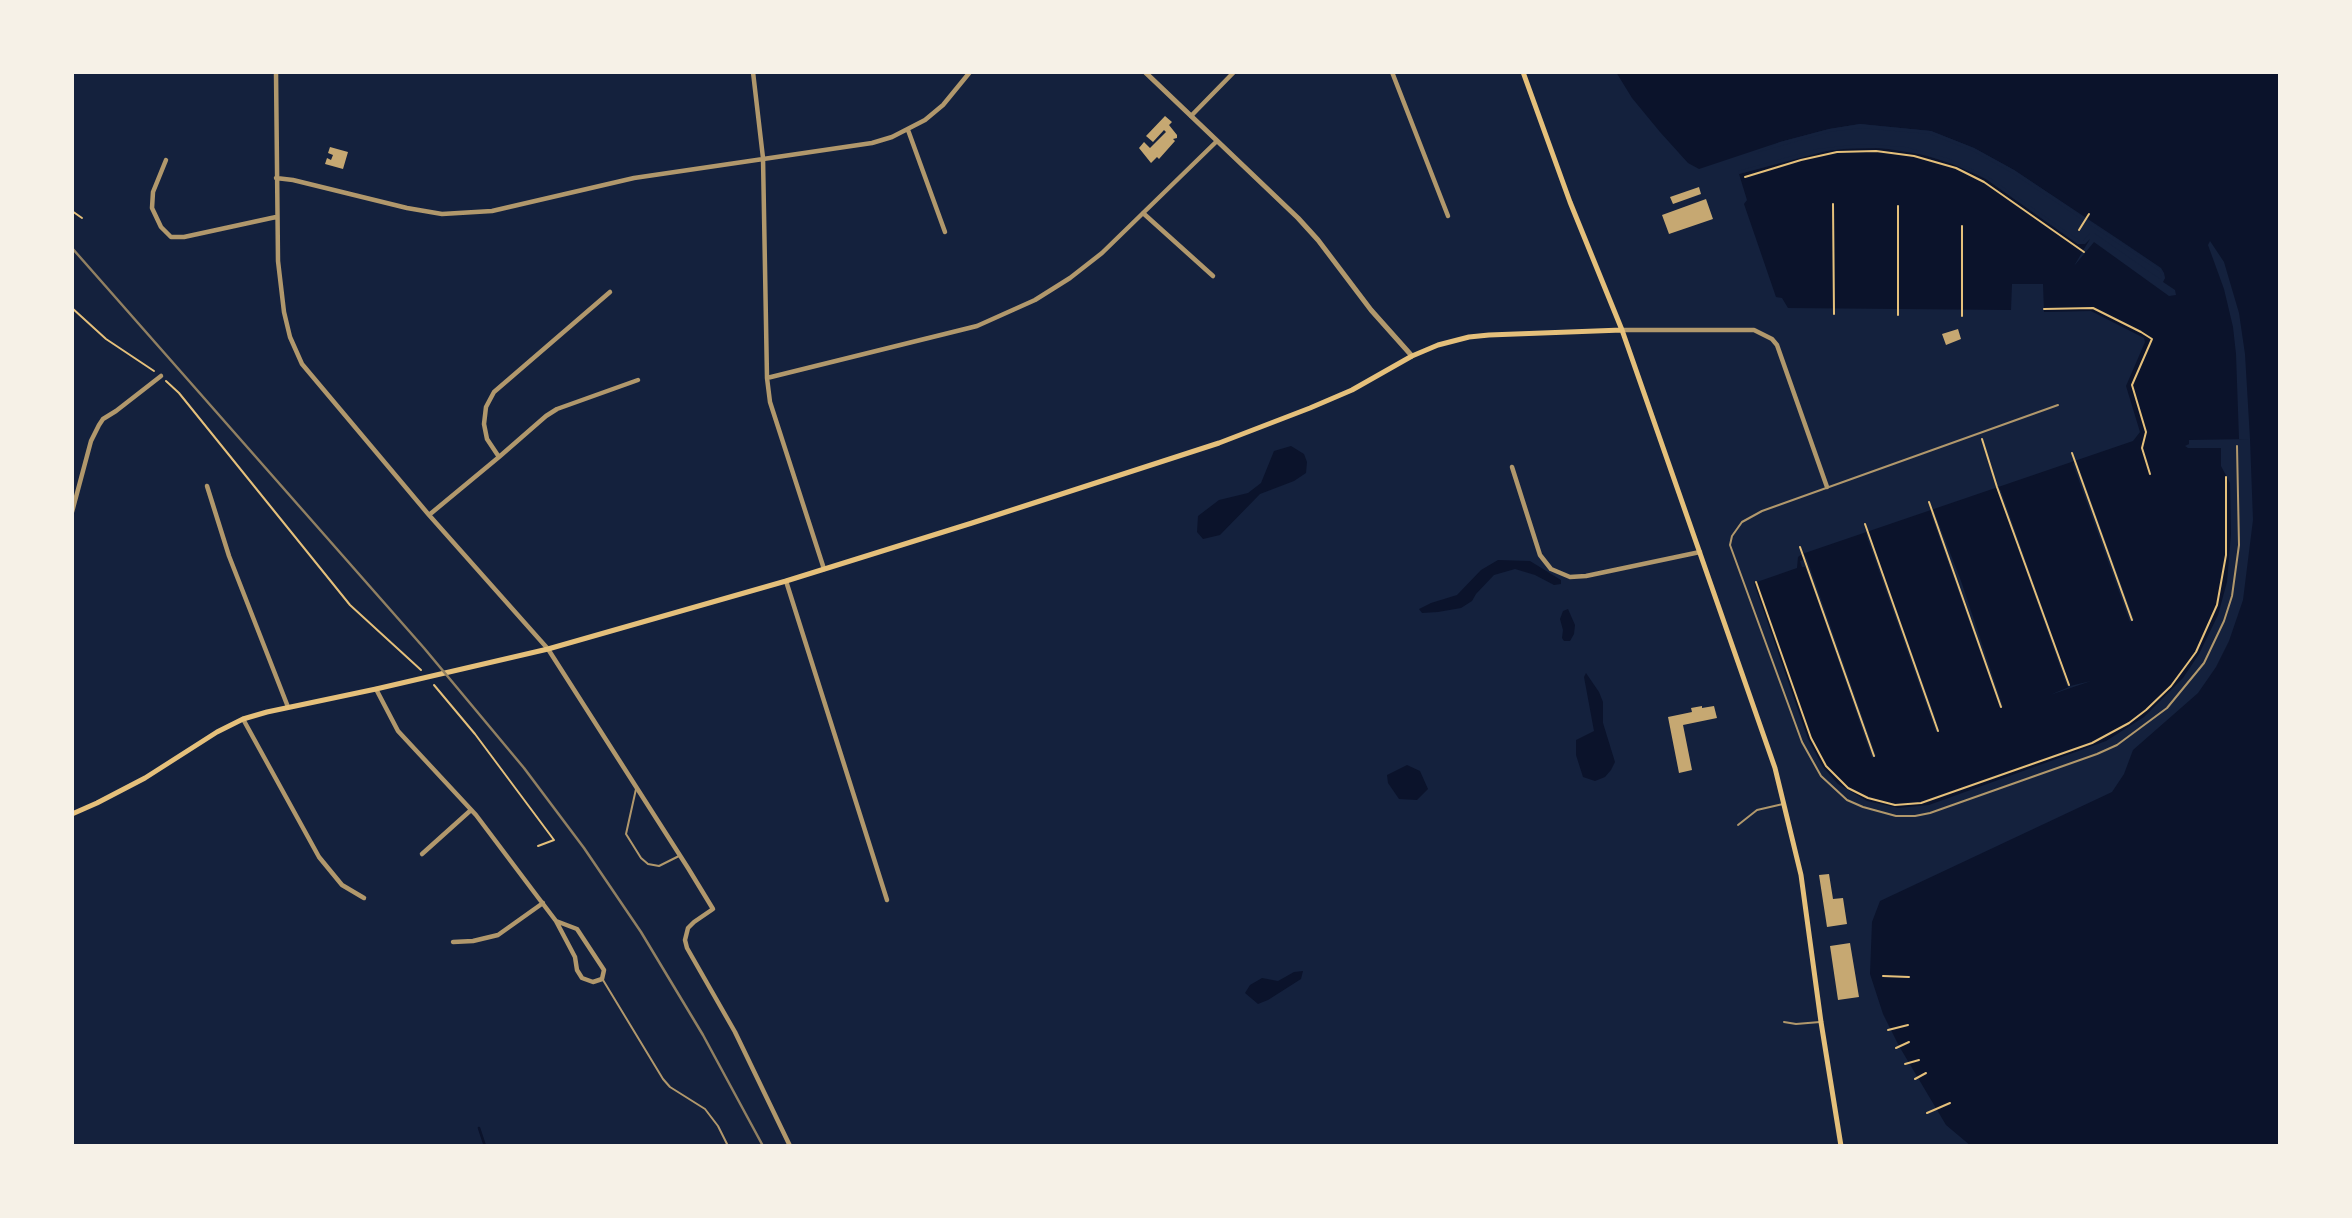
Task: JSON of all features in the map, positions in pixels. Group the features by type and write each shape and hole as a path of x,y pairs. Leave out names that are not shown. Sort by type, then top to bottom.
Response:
{"main road":[{"path":"1523,72 1570,202 1622,330 1759,716 1785,803 1801,875 1841,1146"},
{"path":"72,814 145,778 217,732 243,719 548,649 824,569 1219,443 1352,390 1412,356 1438,345 1469,337 1622,330"}],"street":[{"path":"276,72 276,217 284,312 290,337 302,364 429,515 548,649 680,855 713,909 688,929 685,940 687,948 735,1032 790,1146"},
{"path":"753,72 763,158 767,378 771,407 824,569"},
{"path":"276,178 442,214 492,211 634,178 872,143 908,130 925,120 943,105 970,72"},
{"path":"1145,72 1298,218 1371,310 1412,356"},
{"path":"1191,116 1234,72"},
{"path":"1392,72 1448,216"},
{"path":"908,130 945,232"},
{"path":"767,378 976,326 1005,316 1070,278 1102,253 1217,141"},
{"path":"166,160 153,192 152,208 161,227 171,237 184,237 276,217"},
{"path":"1143,213 1213,276"},
{"path":"499,457 488,439 484,424 486,407 494,392 610,292"},
{"path":"1622,330 1754,330 1772,339 1777,345 1827,487"},
{"path":"72,512 91,441 99,425 103,419 161,376"},
{"path":"429,515 546,416 638,380"},
{"path":"1512,467 1540,555 1551,569 1570,577 1586,576 1701,552"},
{"path":"206,486 229,556 289,707"},
{"path":"786,580 887,900"},
{"path":"376,689 398,731 471,810 555,921 575,957 582,978 593,982 602,979 604,970 577,929 555,921"},
{"path":"243,719 319,857 342,885 364,898"},
{"path":"422,854 471,810"},
{"path":"453,942 498,935 542,903"}],"lane":[{"path":"2058,405 1752,515 1742,522 1734,533 1730,545 1811,761 1836,792 1851,802 1886,814 1915,816 1982,795 2117,745 2153,719 2178,696 2204,663 2224,621 2232,596 2239,545 2237,446"},
{"path":"636,787 626,834 641,858 649,864 659,866 680,855"},
{"path":"1738,825 1757,810 1785,803"},
{"path":"602,979 663,1079 670,1087 705,1109 728,1146"},
{"path":"1784,1022 1821,1022"}],"path":[{"path":"1745,177 1837,152 1876,151 1914,156 1956,168 1984,182 2084,251"},
{"path":"1833,204 1834,314"},
{"path":"1898,206 1898,315"},
{"path":"72,211 82,218"},
{"path":"2079,230 2089,214"},
{"path":"1962,226 1962,316"},
{"path":"72,307 106,339 161,376 179,393 350,605 426,676"},
{"path":"2044,309 2093,308 2152,339 2132,385 2147,432 2142,448 2150,474"},
{"path":"1980,433 2069,685"},
{"path":"2072,453 2132,621"},
{"path":"1756,582 1811,738 1826,766 1848,788 1868,798 1895,805 1921,803 2092,743 2129,723 2171,686 2196,652 2217,605 2227,555 2226,477"},
{"path":"1930,502 2001,708"},
{"path":"1865,524 1937,731"},
{"path":"1800,547 1874,756"},
{"path":"435,686 475,734 554,840 538,846"},
{"path":"1883,976 1909,977"},
{"path":"1888,1030 1908,1025"},
{"path":"1896,1048 1909,1042"},
{"path":"1905,1064 1919,1060"},
{"path":"1915,1079 1926,1073"},
{"path":"1927,1112 1950,1103"}],"water":[{"path":"1616,72 2280,72 2280,1146 1971,1146 1946,1125 1899,1046 1883,1014 1870,974 1872,922 1880,901 2112,792 2124,774 2133,750 2198,693 2216,667 2229,641 2243,600 2253,520 2250,439 2189,440 2189,444 2185,446 2221,448 2221,466 2230,483 2231,534 2227,582 2218,615 2199,654 2183,678 2144,717 2106,741 1929,805 1898,808 1867,801 1838,784 1823,767 1808,739 1754,583 1797,568 1798,557 1802,554 2133,441 2140,432 2126,386 2145,342 2144,338 2091,311 2044,312 2043,284 2012,284 2011,310 1788,308 1782,298 1776,297 1744,204 1747,200 1739,174 1818,152 1861,147 1904,150 1946,161 1986,179 2078,244 2092,236 2161,284 2165,278 2161,268 2014,170 1974,148 1931,131 1860,124 1829,129 1699,169 1688,163 1660,132 1632,98"},
{"path":"1291,446 1304,454 1307,462 1306,473 1294,481 1260,494 1220,535 1203,539 1197,532 1198,516 1219,500 1248,493 1261,483 1274,451"},
{"path":"1498,560 1530,561 1561,580 1561,584 1554,585 1515,569 1494,575 1472,601 1461,608 1422,613 1419,609 1457,595 1481,570"},
{"path":"1568,609 1575,625 1574,634 1570,641 1564,641 1560,619 1563,611"},
{"path":"1586,673 1603,702 1603,723 1615,762 1605,777 1595,781 1583,777 1576,755 1576,740 1594,731 1584,677"},
{"path":"1407,765 1420,771 1428,789 1417,800 1399,799 1388,783 1387,775"},
{"path":"1303,971 1301,979 1258,1004 1245,993 1250,985 1262,978 1278,981 1294,972"}],"pier":[{"path":"1860,124 1931,131 1974,148 2014,170 2161,269 2165,278 2163,282 2175,290 2176,295 2169,296 2094,242 2074,266 2090,239 2085,244 2078,244 1986,179 1967,169 1925,155 1882,148 1834,149 1739,174 1738,171 1817,149 1861,144 1905,147 1947,158 1987,176 2080,241 2094,233 2160,279 2162,277 2159,271 2012,173 1973,151 1930,134 1860,128 1829,132 1756,153 1780,142"},
{"path":"2210,241 2224,262 2239,313 2245,354 2250,439 2239,439 2233,327 2224,289 2208,245"},
{"path":"2076,460 2134,620 2130,622 2073,464"},
{"path":"1996,487 2001,491 2070,686 2091,681 2050,695 2069,687"},
{"path":"1933,509 1961,581 2003,707 2000,708 1931,514"},
{"path":"1868,531 1939,731 1936,732 1867,537"},
{"path":"1803,553 1876,756 1872,758 1815,593 1805,567 1802,567 1800,561 1804,560 1801,554"}],"building":[{"path":"1165,116 1172,122 1169,125 1177,138 1173,139 1175,141 1159,159 1157,157 1151,163 1139,148 1144,142 1150,148 1166,132 1164,130 1153,142 1146,136"},
{"path":"330,147 348,152 343,169 325,164 327,158 331,160 333,155 328,153"},
{"path":"1699,187 1701,194 1673,204 1670,197"},
{"path":"1706,199 1713,219 1669,234 1662,215"},
{"path":"1958,329 1961,339 1946,345 1942,334"},
{"path":"1714,706 1717,718 1683,725 1692,770 1679,773 1668,717 1692,712 1691,708"},
{"path":"1829,874 1833,899 1843,898 1847,924 1827,927 1819,875"},
{"path":"1850,943 1859,997 1838,1000 1830,946"}],"waterway":[{"path":"479,1128 485,1146"}],"railway":[{"path":"72,248 424,648 524,768 584,848 641,932 703,1035 763,1146"}]}
